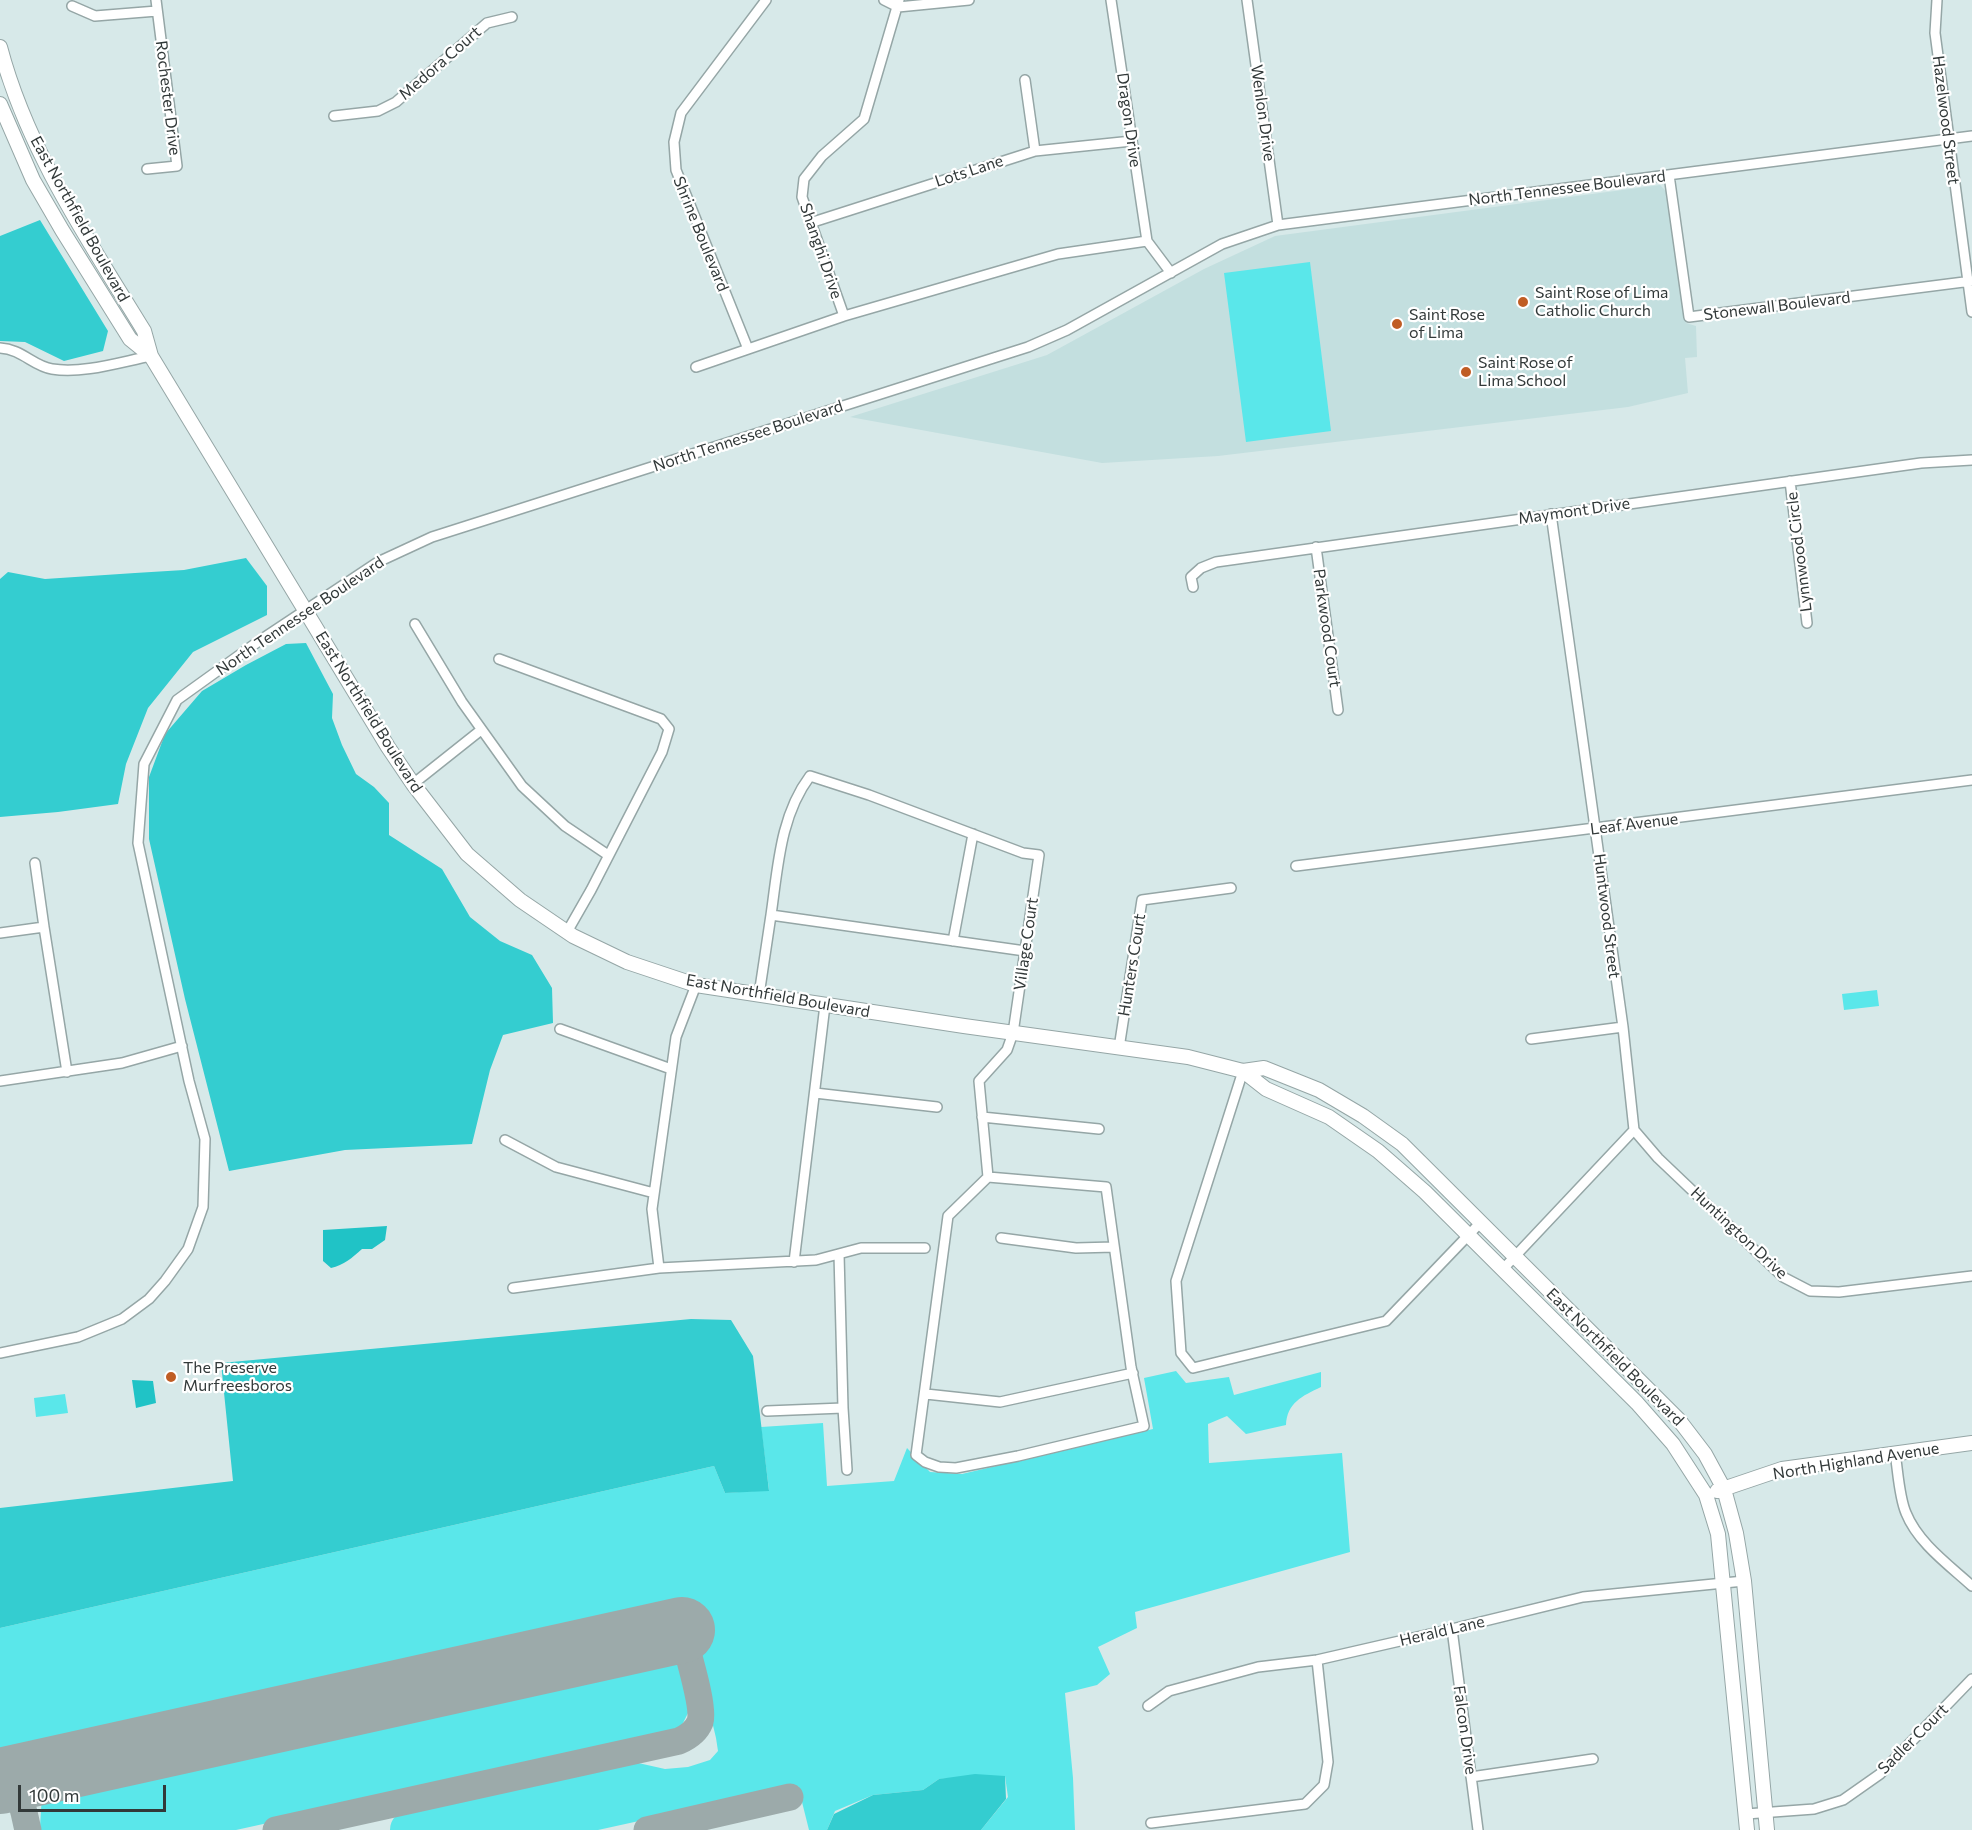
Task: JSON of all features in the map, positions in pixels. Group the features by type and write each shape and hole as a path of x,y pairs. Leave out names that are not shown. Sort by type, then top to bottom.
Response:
{"main road":[{"name":"East Northfield Boulevard","path":"0,47 2,65 27,124 58,185 144,331 151,356 388,747 413,784 467,854 520,900 567,932 627,962 696,985 1188,1057 1244,1071 1264,1068 1319,1090 1363,1116 1402,1144 1679,1420 1705,1454 1724,1489 1736,1533 1744,1581 1767,1830"},
{"name":"East Northfield Boulevard","path":"0,104 33,180 62,230 130,339 151,356"},
{"name":"East Northfield Boulevard","path":"1244,1071 1266,1089 1329,1117 1378,1151 1425,1192 1637,1402 1673,1444 1706,1495 1718,1534 1747,1830"},
{"name":"North Highland Avenue","path":"1706,1495 1782,1469 1972,1443"}],"street":[{"name":"Rochester Drive","path":"147,169 177,166 156,0"},
{"name":"Shrine Boulevard","path":"748,349 676,170 674,142 681,113 766,0"},
{"path":"884,0 898,4 969,0"},
{"name":"Dragon Drive","path":"1111,0 1147,241"},
{"name":"Wenlon Drive","path":"1248,0 1278,225"},
{"name":"Hazelwood Street","path":"1937,0 1935,33 1970,282 1972,312"},
{"name":"Shanghi Drive","path":"844,316 802,197 804,179 822,156 864,119 898,4"},
{"path":"72,6 95,16 157,11"},
{"name":"Medora Court","path":"334,116 378,111 396,102 487,23 512,17"},
{"path":"1025,80 1035,151"},
{"name":"North Tennessee Boulevard","path":"0,1353 78,1337 122,1319 149,1299 188,1249 203,1207 205,1139 189,1081 138,843 144,764 177,700 259,641 378,562 432,537 1028,347 1067,330 1222,244 1278,225 1972,136"},
{"name":"Lots Lane","path":"810,223 1035,151 1131,141"},
{"name":"Stonewall Boulevard","path":"1670,175 1689,317 1970,282"},
{"path":"696,367 844,316 1058,254 1147,241 1171,273"},
{"path":"0,348 12,349 51,369 90,369 151,356"},
{"name":"Maymont Drive","path":"1193,587 1191,578 1202,568 1216,562 1921,463 1972,460"},
{"name":"Lynnwood Circle","path":"1790,481 1807,623"},
{"name":"Huntwood Street","path":"1551,514 1623,1027 1634,1130"},
{"name":"Parkwood Court","path":"1316,547 1338,710"},
{"path":"415,624 462,702 522,786 565,826 608,855"},
{"path":"499,658 661,718 669,729 662,753 567,932"},
{"path":"413,784 481,730"},
{"path":"759,995 783,833 800,789 810,776 869,795 973,834 953,941"},
{"name":"Leaf Avenue","path":"1296,866 1972,780"},
{"name":"Village Court","path":"973,834 1023,853 1039,855 1013,1033 1007,1050 980,1081 988,1177"},
{"path":"35,863 67,1072"},
{"name":"Hunters Court","path":"1119,1048 1142,900 1231,888"},
{"path":"771,915 1025,951"},
{"path":"0,933 44,927"},
{"path":"659,1269 652,1209 654,1193 676,1037 696,985"},
{"path":"794,1262 825,1005"},
{"path":"1531,1039 1623,1027"},
{"path":"561,1029 671,1069"},
{"path":"0,1081 122,1063 182,1046"},
{"path":"1244,1071 1176,1281 1181,1353 1193,1368 1386,1321 1481,1222"},
{"path":"814,1093 938,1107"},
{"path":"982,1118 1099,1129"},
{"path":"1503,1269 1634,1130"},
{"name":"Huntington Drive","path":"1634,1130 1658,1158 1783,1277 1810,1291 1839,1292 1972,1276"},
{"path":"505,1140 556,1167 654,1193"},
{"path":"988,1177 1106,1187 1133,1373 1144,1426 1018,1456 956,1468 939,1467 916,1455 926,1394 948,1216 988,1177"},
{"path":"1001,1238 1076,1248 1114,1247"},
{"path":"513,1288 659,1269 816,1260 861,1248 925,1248"},
{"path":"838,1254 847,1470"},
{"path":"926,1394 1000,1402 1133,1373"},
{"path":"767,1411 843,1408"},
{"path":"1895,1454 1906,1513 1932,1550 1972,1586"},
{"name":"Herald Lane","path":"1148,1706 1168,1691 1258,1667 1317,1660 1583,1597 1744,1581"},
{"name":"Falcon Drive","path":"1452,1629 1479,1830"},
{"path":"1151,1823 1305,1804 1324,1785 1328,1762 1317,1660"},
{"name":"Sadler Court","path":"1746,1814 1814,1809 1843,1800 1880,1774 1972,1679"},
{"path":"1471,1777 1593,1760"}],"shaded area":[{"name":"Saint Rose of Lima","path":"1660,185 1667,192 1686,323 1696,326 1697,357 1685,358 1688,393 1628,407 1218,456 1102,463 850,417 1047,355 1204,269 1275,236"},
{"path":"40,220 108,331 103,351 64,361 25,342 0,341 0,236"},
{"path":"1310,262 1331,431 1246,442 1224,273"},
{"path":"246,558 267,586 267,615 193,652 148,708 126,764 118,804 0,817 0,579 8,572 45,579 184,570"},
{"path":"306,643 333,694 332,718 356,774 374,787 389,803 389,835 442,869 470,917 500,941 532,955 552,988 553,1023 503,1035 490,1070 472,1144 345,1150 229,1171 185,999 149,839 149,777 165,734 202,691 286,644"},
{"path":"1877,990 1879,1006 1844,1010 1842,994"},
{"path":"387,1226 385,1240 372,1249 362,1249 344,1263 331,1268 323,1261 323,1230"},
{"path":"691,1319 731,1320 753,1356 769,1491 725,1493 714,1466 0,1628 0,1508 233,1481 221,1363"},
{"path":"1176,1371 1186,1383 1229,1377 1234,1395 1321,1372 1321,1387 1297,1401 1289,1411 1286,1425 1246,1434 1227,1416 1208,1424 1209,1463 1342,1453 1350,1552 1135,1612 1137,1628 1098,1647 1110,1674 1097,1685 1065,1693 1075,1830 981,1830 1008,1797 1005,1776 939,1779 923,1790 873,1795 835,1811 827,1830 809,1830 798,1786 598,1830 390,1830 396,1816 409,1808 625,1760 665,1769 688,1767 710,1760 718,1751 716,1738 684,1603 0,1757 0,1628 714,1466 725,1493 769,1490 761,1427 823,1423 827,1486 894,1481 907,1448 930,1472 962,1474 1153,1429 1144,1378"},
{"path":"132,1380 153,1381 156,1403 136,1408"},
{"path":"65,1394 68,1413 36,1417 34,1398"},
{"path":"665,1655 681,1666 692,1705 679,1731 236,1830 41,1830 40,1827 42,1794"},
{"path":"975,1774 1005,1776 1006,1799 981,1830 827,1830 834,1814 873,1795 923,1790 939,1779"}],"taxiway":[{"path":"276,1830 679,1741 696,1729 701,1714 698,1691 682,1630"},
{"path":"22,1802 26,1785 38,1773"},
{"path":"0,1784 8,1787 18,1796 28,1830"},
{"path":"647,1830 790,1797"}],"runway":[{"path":"0,1781 682,1630"}],"place":[{"name":"Saint Rose of Lima Catholic Church","path":"1523,302"},
{"name":"Saint Rose of Lima","path":"1397,324"},
{"name":"Saint Rose of Lima School","path":"1466,372"},
{"name":"The Preserve Murfreesboros","path":"171,1377"}]}
